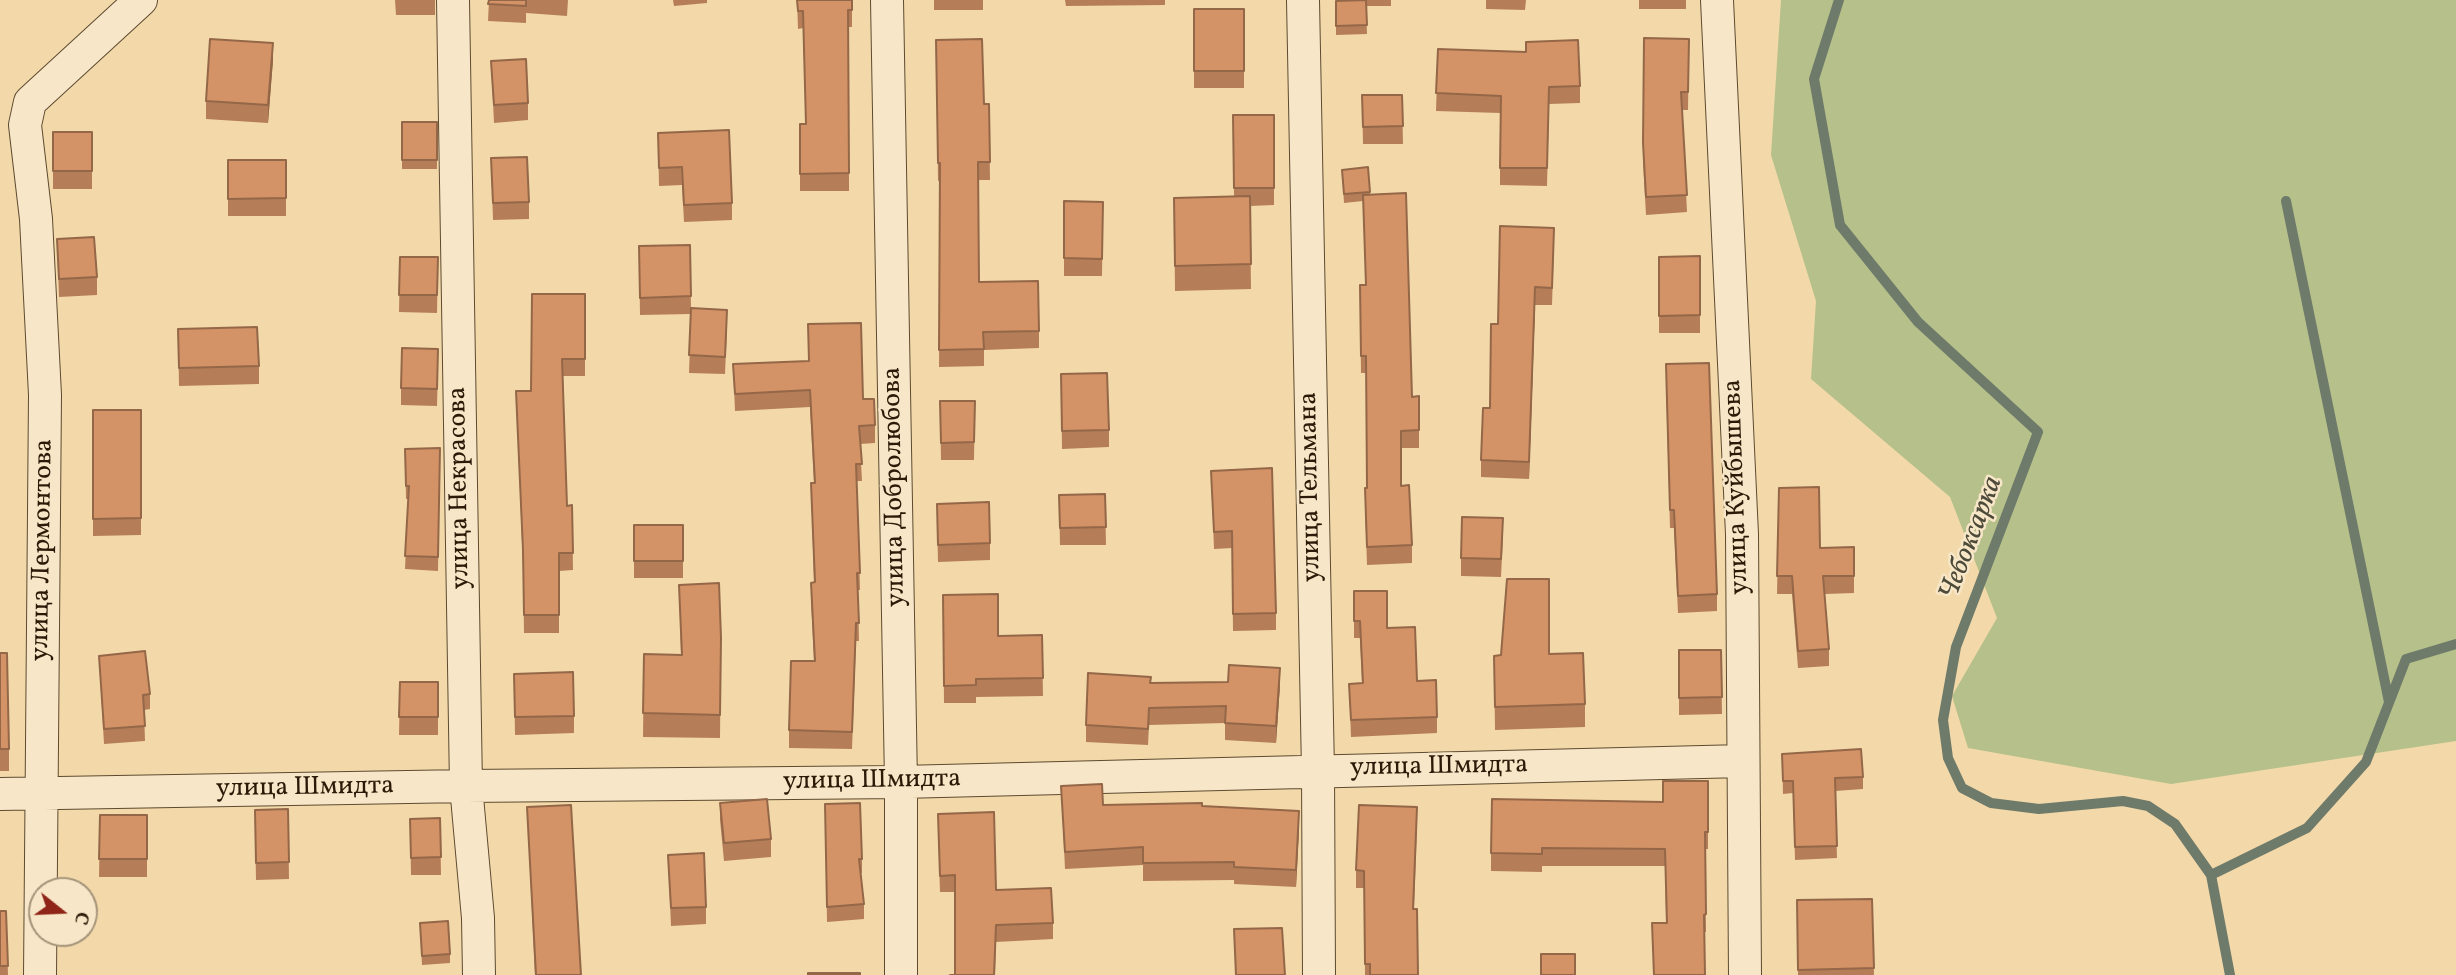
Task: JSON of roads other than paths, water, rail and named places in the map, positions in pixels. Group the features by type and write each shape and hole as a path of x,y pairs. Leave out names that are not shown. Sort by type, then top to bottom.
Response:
{"street":[{"name":"улица Лермонтова","path":"40,975 45,395 36,219 25,125 30,102 141,0"},
{"name":"улица Некрасова","path":"453,0 466,786 478,918 479,975"},
{"name":"улица Добролюбова","path":"887,0 901,782 901,975"},
{"name":"улица Тельмана","path":"1303,0 1318,771 1319,975"},
{"name":"улица Куйбышева","path":"1717,0 1742,534 1745,975"},
{"name":"улица Шмидта","path":"0,794 901,782 1743,761"}],"waterway":[{"name":"Чебоксарка","path":"1839,0 1814,79 1840,225 1918,322 2038,432 1956,647 1943,720 1948,758 1962,788 1991,803 2039,809 2123,801 2148,806 2175,824 2211,875 2230,975"},
{"path":"2286,201 2389,702"},
{"path":"2211,875 2307,828 2366,762 2406,659 2456,644"}]}
